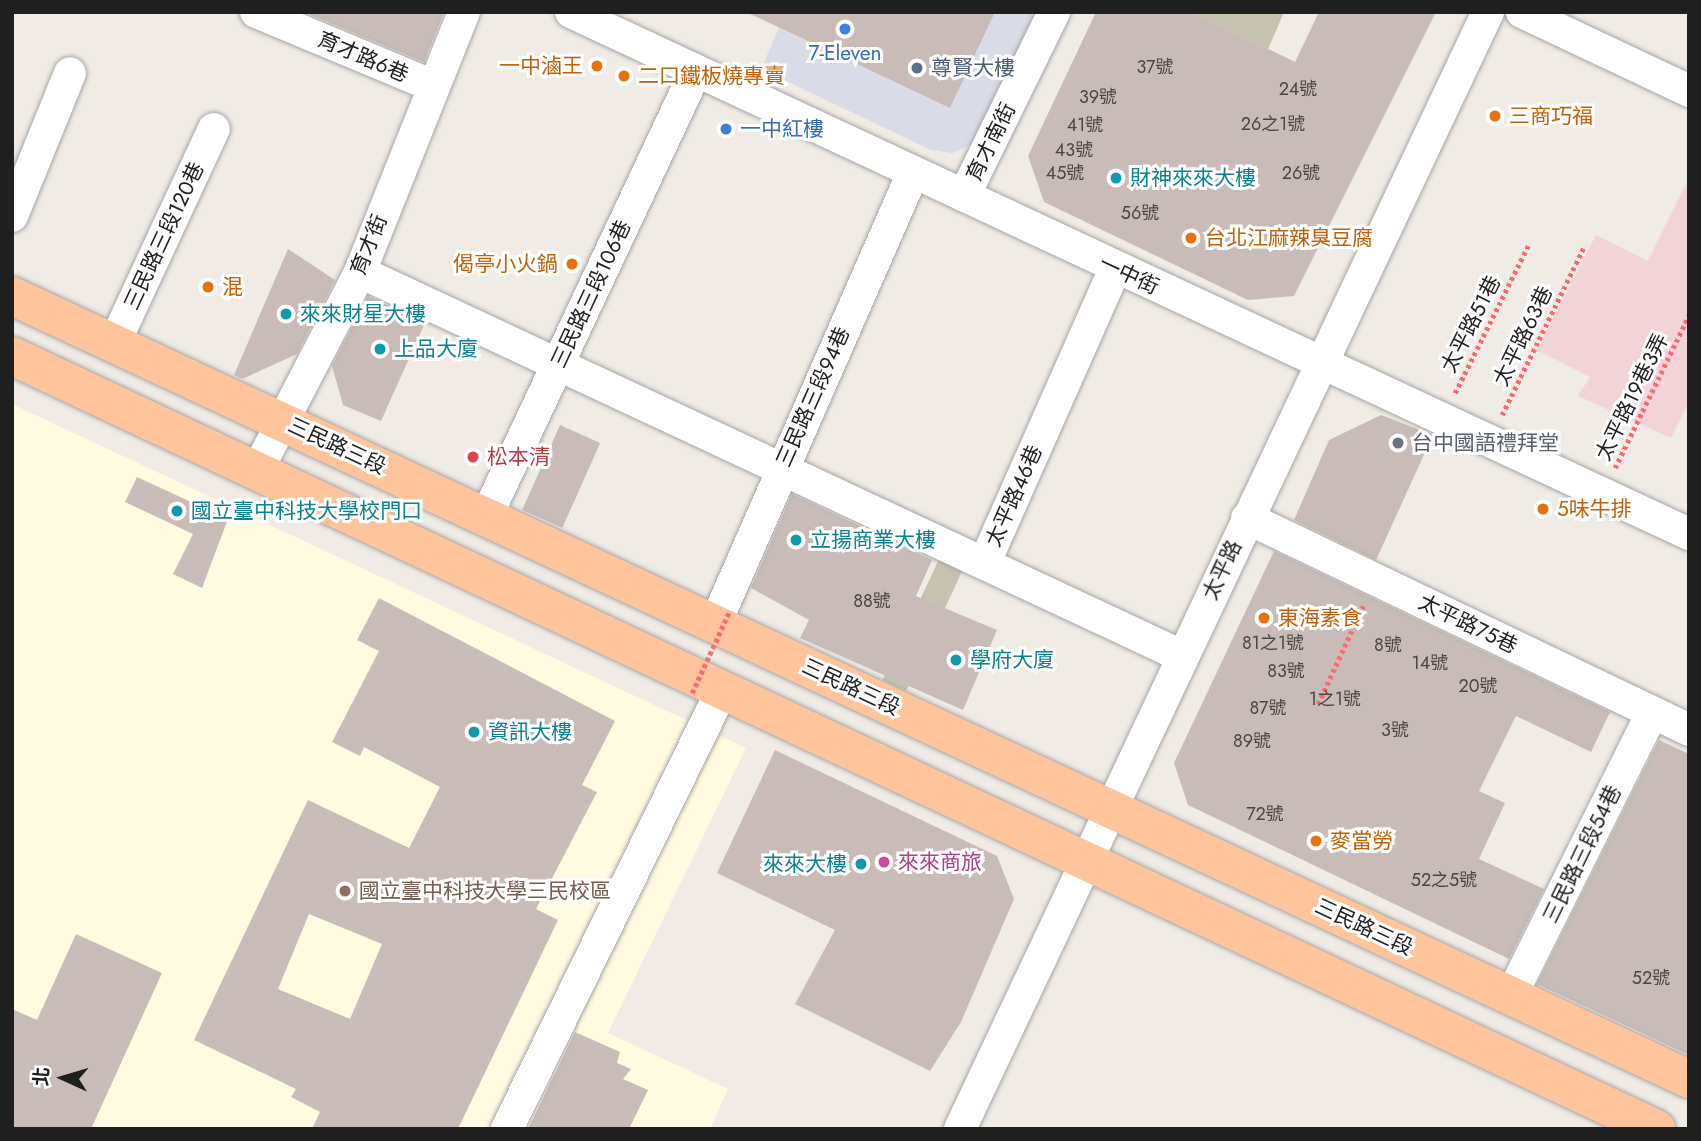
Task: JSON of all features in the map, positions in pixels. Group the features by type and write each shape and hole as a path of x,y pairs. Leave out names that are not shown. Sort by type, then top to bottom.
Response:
{"main road":[{"name":"三民路三段","path":"12,296 486,517 722,618 1109,808 1689,1079"},
{"path":"12,356 257,471 708,690 1085,857 1657,1129"}],"street":[{"name":"育才路6巷","path":"257,12 430,85"},
{"name":"育才街","path":"257,471 281,420 360,272 430,85 464,12"},
{"name":"一中街","path":"570,12 964,195 1115,269 1322,362 1689,534"},
{"name":"育才南街","path":"964,195 1054,12"},
{"name":"太平路","path":"960,1129 1085,857 1488,12"},
{"path":"1522,12 1689,91"},
{"name":"三民路三段106巷","path":"486,517 696,71"},
{"path":"12,216 70,73"},
{"name":"三民路三段120巷","path":"114,344 214,129"},
{"name":"三民路三段94巷","path":"722,618 782,466 913,172"},
{"name":"太平路46巷","path":"1115,269 985,562 1182,656"},
{"path":"360,272 559,362 985,562"},
{"name":"太平路75巷","path":"1247,518 1689,730"},
{"path":"507,1129 708,690"},
{"name":"三民路三段54巷","path":"1511,996 1652,713"}],"path":[{"name":"太平路51巷","path":"1442,418 1529,244"},
{"name":"太平路63巷","path":"1489,440 1585,245"},
{"name":"太平路19巷3弄","path":"1603,494 1689,315"},
{"path":"1318,704 1376,580"},
{"path":"708,690 722,618"}],"shaded area":[{"path":"995,12 1041,12 983,139 953,153 931,150 761,69 779,28 950,108"},
{"path":"1193,12 1284,12 1268,49"},
{"path":"1689,177 1689,402 1671,438 1578,396 1590,377 1537,350 1596,235 1648,261"},
{"name":"國立臺中科技大學三民校區","path":"12,404 746,748 608,1033 728,1089 710,1129 12,1129"},
{"path":"941,555 965,566 906,691 883,680"}],"building":[{"path":"304,12 444,12 424,62"},
{"name":"尊賢大樓","path":"746,12 995,12 950,108"},
{"path":"1096,12 1193,12 1295,62 1319,12 1436,12 1294,296 1248,300 1044,202 1028,156"},
{"name":"來來財星大樓","path":"288,249 335,280 297,354 242,379 234,375"},
{"name":"上品大廈","path":"368,296 425,323 381,421 343,405 332,366"},
{"path":"1381,415 1433,435 1376,560 1294,520 1329,440"},
{"path":"560,425 600,443 562,528 522,510"},
{"name":"國立臺中科技大學校門口","path":"137,477 228,519 202,588 173,574 193,534 125,502"},
{"path":"792,494 932,560 916,596 997,630 963,710 800,638 809,620 751,588"},
{"path":"1274,551 1610,712 1591,752 1516,716 1479,791 1505,803 1479,859 1544,889 1509,959 1188,805 1174,763"},
{"path":"379,598 615,721 582,785 597,792 536,909 558,920 458,1129 312,1129 320,1112 291,1097 296,1089 194,1040 308,800 409,848 440,787 364,747 360,756 332,742 379,651 357,640","holes":["309,914 382,944 350,1019 278,989"]},
{"path":"1659,740 1689,754 1689,1055 1537,984"},
{"name":"來來大樓","path":"775,750 997,856 1014,899 961,1022 930,1071 795,1004 835,930 717,873"},
{"path":"76,934 162,973 91,1129 12,1129 12,1009 37,1020"},
{"path":"575,1032 620,1052 617,1063 631,1069 623,1079 648,1090 629,1129 528,1129"}],"place":[{"name":"7-Eleven","path":"845,29"},
{"name":"一中滷王","path":"597,66"},
{"name":"尊賢大樓","path":"917,68"},
{"name":"二口鐵板燒專賣","path":"624,76"},
{"name":"三商巧福","path":"1495,116"},
{"name":"一中紅樓","path":"726,129"},
{"name":"財神來來大樓","path":"1116,178"},
{"name":"台北江麻辣臭豆腐","path":"1191,238"},
{"name":"偈亭小火鍋","path":"572,264"},
{"name":"混","path":"208,287"},
{"name":"來來財星大樓","path":"286,314"},
{"name":"上品大廈","path":"380,349"},
{"name":"台中國語禮拜堂","path":"1398,443"},
{"name":"松本清","path":"473,457"},
{"name":"5味牛排","path":"1543,509"},
{"name":"國立臺中科技大學校門口","path":"177,511"},
{"name":"立揚商業大樓","path":"796,540"},
{"name":"東海素食","path":"1264,618"},
{"name":"學府大廈","path":"956,660"},
{"name":"資訊大樓","path":"474,732"},
{"name":"麥當勞","path":"1316,841"},
{"name":"來來商旅","path":"884,862"},
{"name":"來來大樓","path":"861,864"},
{"name":"國立臺中科技大學三民校區","path":"345,891"}]}
